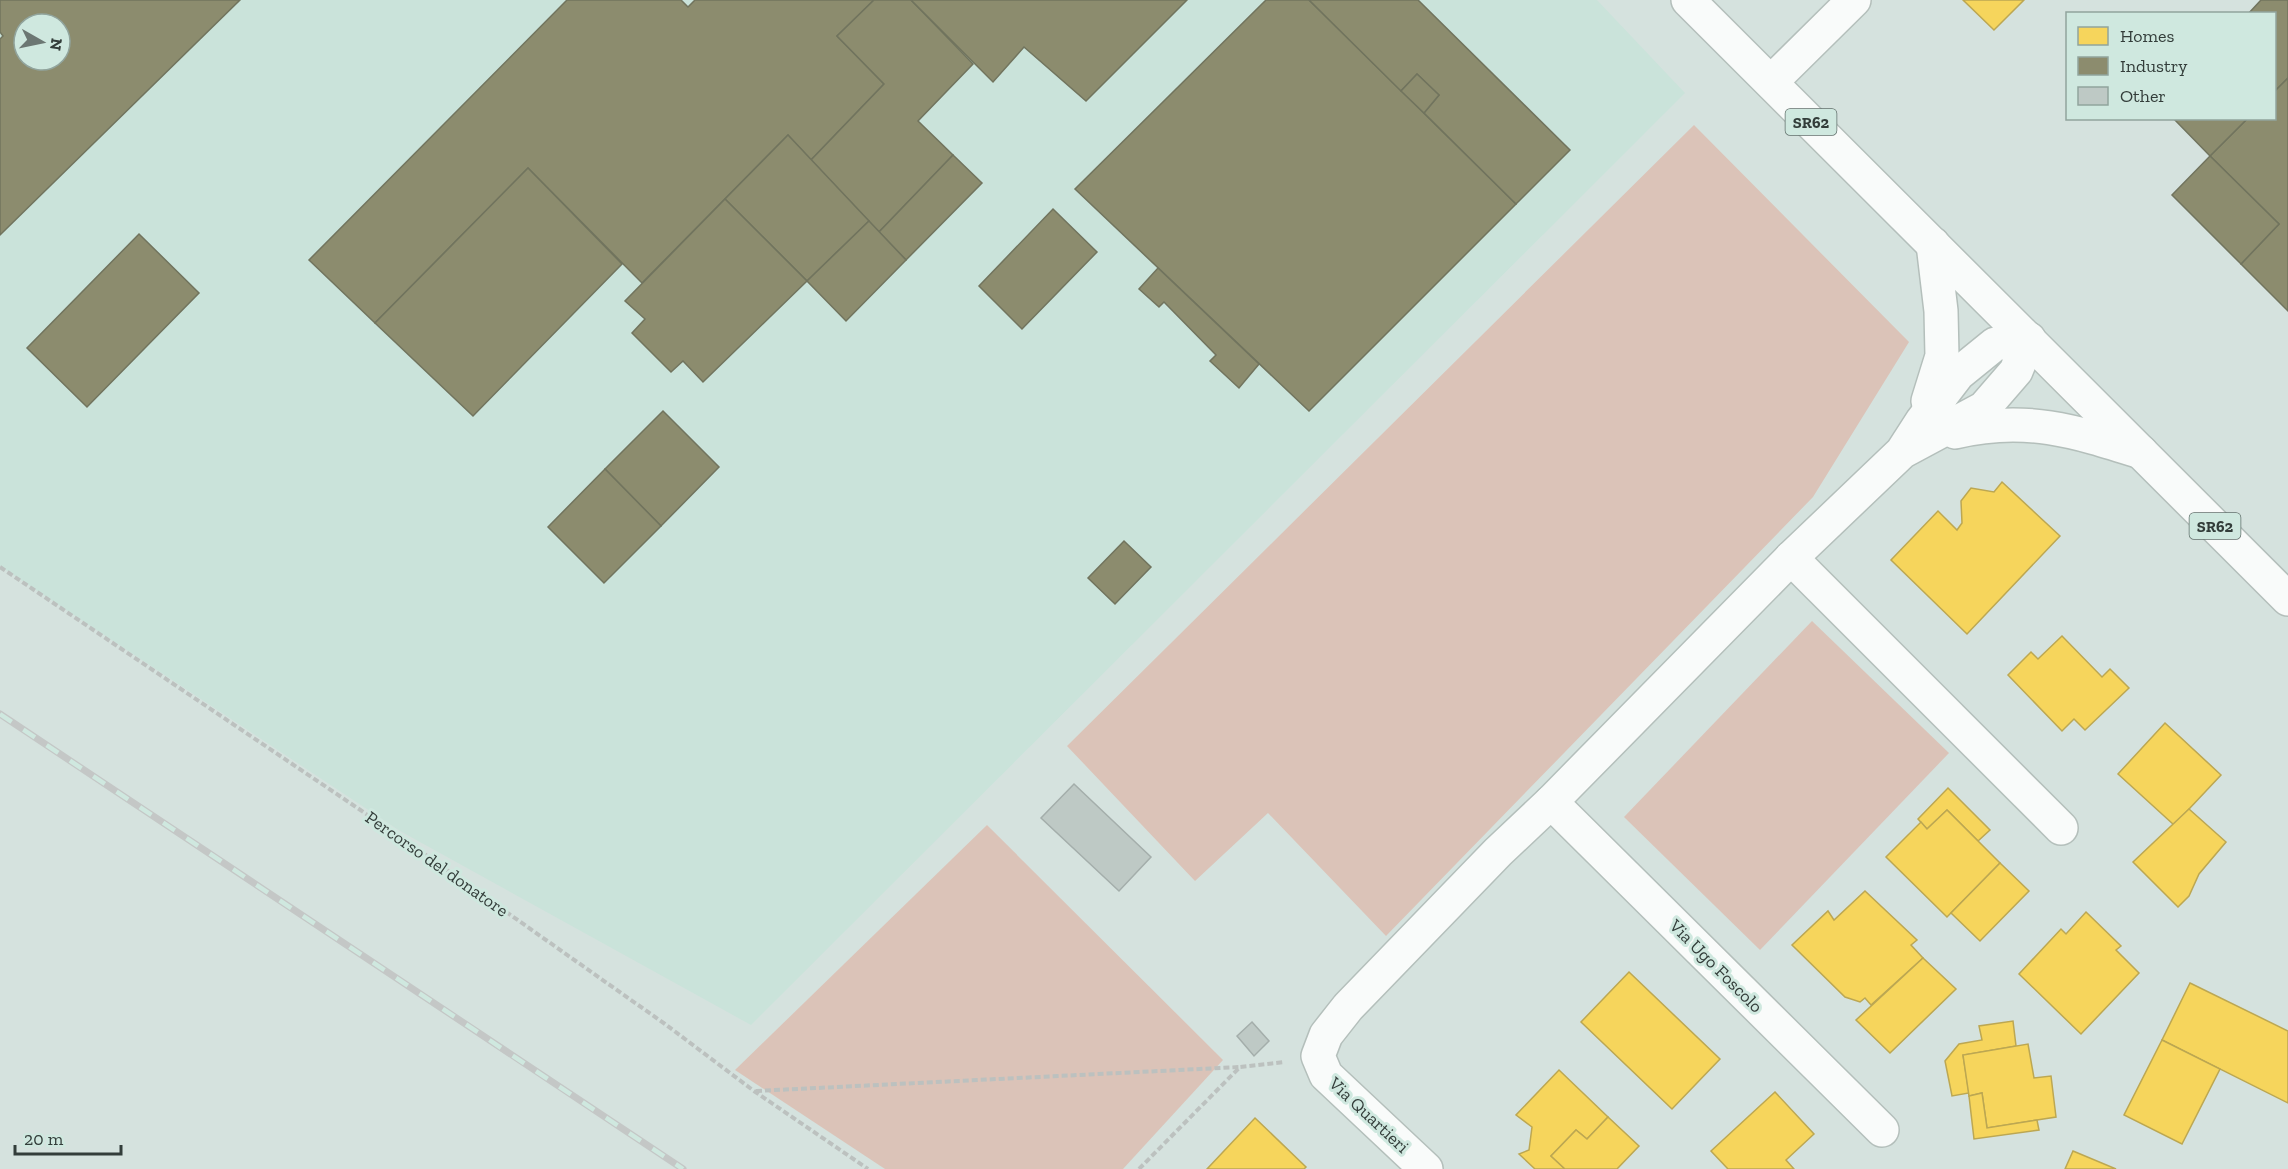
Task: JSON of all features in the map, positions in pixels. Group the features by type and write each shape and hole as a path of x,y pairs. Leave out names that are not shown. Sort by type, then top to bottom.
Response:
{"street":[{"name":"SR62","path":"1688,0 2288,599"},
{"path":"1771,82 1854,0"},
{"path":"1928,429 1942,356 1941,311 1934,244"},
{"path":"1318,1056 1326,1035 1348,1007 1498,852 1551,802 1791,558 1928,429 1984,408 2016,370 2028,339"},
{"path":"1928,429 2028,424 2078,432 2141,452"},
{"path":"1791,558 2061,828"},
{"name":"Via Ugo Foscolo","path":"1551,802 1882,1130"},
{"name":"Via Quartieri","path":"1318,1056 1326,1075 1426,1169"}],"path":[{"name":"Percorso del donatore","path":"0,567 393,832 665,1024 754,1091 868,1169"},
{"path":"754,1091 1240,1067 1318,1056"},
{"path":"1139,1169 1240,1067"}],"shaded area":[{"path":"0,0 1597,0 1685,93 751,1025 400,831 0,566"},
{"path":"1694,125 1909,342 1813,497 1386,936 1268,813 1195,881 1067,746"},
{"path":"1812,621 1949,753 1760,950 1624,817"},
{"path":"987,825 1223,1060 1123,1169 885,1169 735,1070"}],"building: Homes":[{"path":"1963,0 2024,0 1994,30"},
{"path":"2002,482 2060,536 1967,634 1891,560 1938,511 1957,530 1962,523 1961,501 1971,488 1994,492"},
{"path":"2062,636 2102,677 2110,669 2129,688 2085,730 2074,719 2062,731 2008,675 2031,652 2038,659"},
{"path":"2165,723 2221,775 2174,825 2118,774"},
{"path":"1948,788 1990,830 1978,841 1947,810 1927,829 1918,819"},
{"path":"2189,809 2226,842 2199,874 2189,896 2178,907 2133,862"},
{"path":"1947,810 2000,863 1947,917 1886,857 1921,822 1927,829"},
{"path":"2000,863 2029,891 1980,941 1951,913"},
{"path":"1865,891 1917,940 1911,945 1923,958 1871,1005 1865,998 1860,1002 1845,997 1792,945 1828,911 1834,920"},
{"path":"2086,912 2121,946 2116,950 2139,973 2081,1034 2019,974 2061,929 2066,934"},
{"path":"1923,958 1956,989 1890,1053 1856,1020"},
{"path":"1629,972 1720,1059 1672,1109 1581,1022"},
{"path":"2190,983 2288,1031 2288,1103 2162,1040"},
{"path":"2013,1021 2016,1046 1963,1055 1969,1093 1952,1096 1945,1061 1959,1044 1982,1040 1979,1026"},
{"path":"2162,1040 2220,1069 2182,1144 2124,1115"},
{"path":"2028,1044 2034,1078 2051,1076 2056,1117 1987,1128 1982,1093 1969,1096 1963,1055"},
{"path":"1559,1070 1608,1117 1587,1139 1576,1130 1551,1156 1565,1169 1535,1169 1519,1154 1529,1150 1532,1127 1516,1115"},
{"path":"1775,1092 1814,1134 1786,1160 1794,1169 1728,1169 1711,1151"},
{"path":"1982,1093 1987,1128 2037,1120 2039,1130 1974,1139 1969,1096"},
{"path":"1608,1117 1639,1146 1617,1169 1565,1169 1551,1156 1576,1130 1587,1139"},
{"path":"1255,1118 1306,1167 1304,1169 1207,1169"},
{"path":"2073,1151 2116,1169 2065,1169"}],"building: Industry":[{"path":"0,0 240,0 0,235 0,39 3,36 0,32"},
{"path":"567,0 681,0 688,7 695,0 874,0 837,36 884,84 811,160 788,135 642,283 528,168 375,323 309,260"},
{"path":"874,0 911,0 973,64 918,121 953,155 879,232 811,160 884,84 837,36"},
{"path":"911,0 1187,0 1086,101 1024,47 993,82"},
{"path":"1266,0 1309,0 1516,204 1309,411 1075,189"},
{"path":"1309,0 1418,0 1570,150 1516,204 1424,113 1439,95 1417,74 1401,91"},
{"path":"2261,0 2288,0 2288,78 2276,90 2276,12 2250,12"},
{"path":"1417,74 1439,95 1424,113 1401,91"},
{"path":"2288,78 2288,311 2241,264 2279,224 2210,156 2246,120 2276,120 2276,90"},
{"path":"2175,120 2246,120 2210,156"},
{"path":"788,135 869,221 807,281 725,199"},
{"path":"953,155 982,183 906,260 879,232"},
{"path":"2210,156 2279,224 2241,264 2172,195"},
{"path":"528,168 622,264 473,416 375,323"},
{"path":"725,199 807,281 703,382 683,361 671,372 632,333 645,319 625,301"},
{"path":"1053,209 1097,252 1022,329 979,286"},
{"path":"869,221 906,260 846,321 807,281"},
{"path":"139,234 199,293 87,407 27,348"},
{"path":"1158,268 1259,364 1239,388 1210,361 1216,355 1164,302 1159,307 1139,289"},
{"path":"663,411 719,467 661,526 605,469"},
{"path":"605,469 661,526 604,583 548,527"},
{"path":"1124,541 1151,567 1115,604 1088,578"}],"building: Other":[{"path":"1074,784 1151,857 1119,891 1041,818"},
{"path":"1252,1022 1269,1041 1254,1056 1237,1036"}],"railway":[{"path":"0,714 683,1169"}]}
